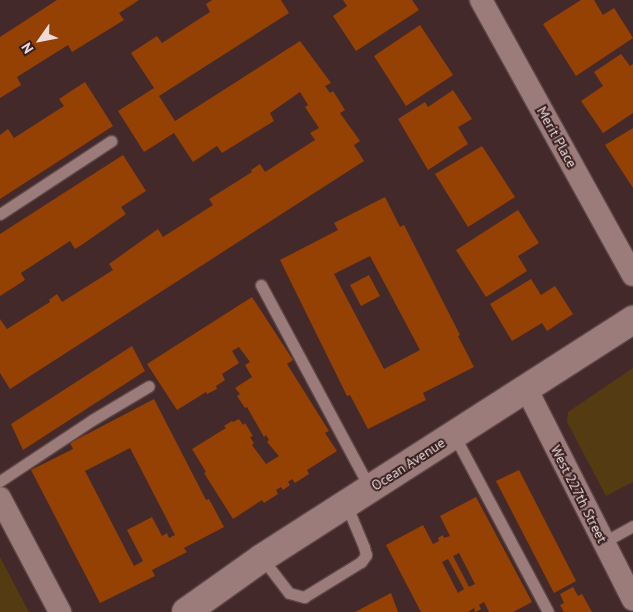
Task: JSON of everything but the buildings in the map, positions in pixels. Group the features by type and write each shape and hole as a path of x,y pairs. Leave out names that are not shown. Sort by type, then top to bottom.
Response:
{"street":[{"name":"Merit Place","path":"481,0 633,275"},
{"name":"Ocean Avenue","path":"186,612 262,558 633,320"},
{"name":"West 227th Street","path":"526,388 633,600"},
{"path":"0,498 60,612"}],"lane":[{"path":"0,214 111,141"},
{"path":"261,285 370,489"},
{"path":"0,481 92,420 149,386"},
{"path":"454,435 548,612"},
{"path":"262,558 289,594 304,597 361,562 366,555 364,547 346,504"},
{"path":"604,542 633,526"}],"shaded area":[{"path":"633,368 633,482 606,496 567,422 568,412"},
{"path":"0,557 29,612 0,612"}]}
